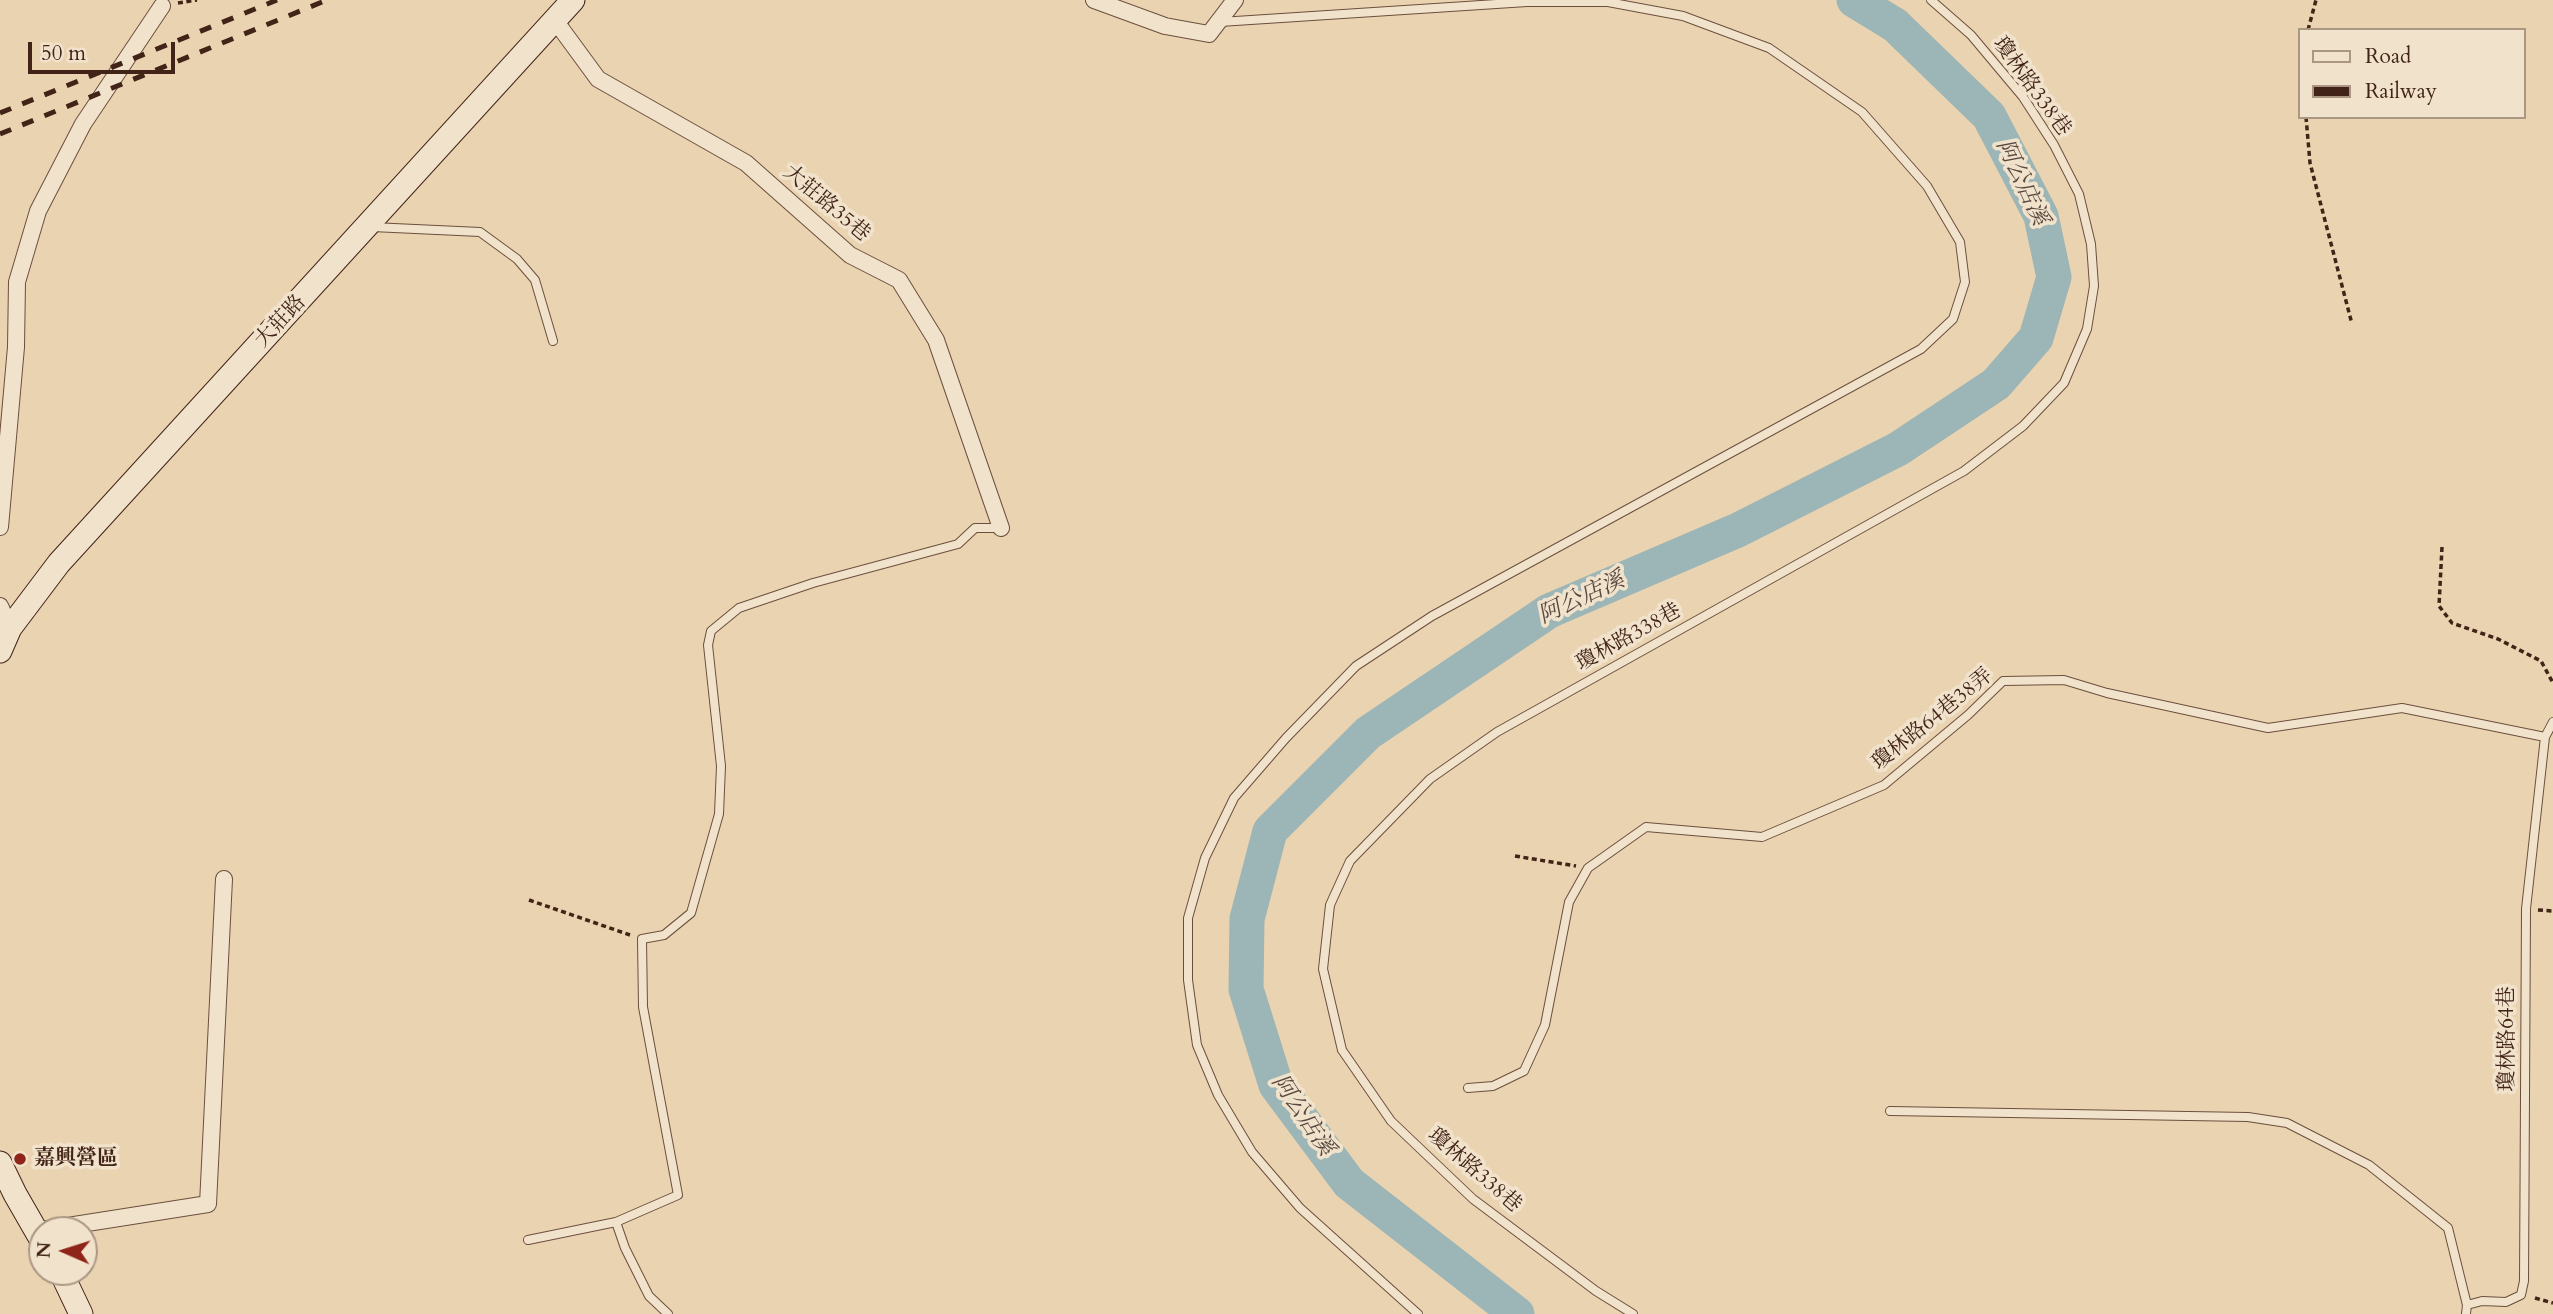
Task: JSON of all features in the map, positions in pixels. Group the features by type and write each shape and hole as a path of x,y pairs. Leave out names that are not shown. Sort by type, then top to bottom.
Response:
{"street":[{"name":"大莊路","path":"0,651 10,628 59,563 573,0"},
{"path":"1094,0 1165,26 1209,34 1234,1"},
{"path":"0,527 16,346 17,282 38,211 83,124 162,6"},
{"name":"大莊路35巷","path":"554,19 598,79 746,163 850,255 899,281 936,340 1001,528"},
{"path":"0,606 10,628"},
{"path":"98,1225 208,1204 224,878"},
{"path":"0,1163 28,1216"},
{"path":"68,1286 81,1314"}],"lane":[{"name":"瓊林路338巷","path":"1633,1314 1597,1291 1473,1199 1391,1121 1342,1050 1323,969 1331,905 1350,861 1430,779 1496,732 1964,471 2023,426 2064,383 2087,329 2094,286 2091,244 2079,194 2054,145 2023,97 1971,35 1931,0"},
{"path":"1218,22 1527,2 1608,2 1684,16 1769,48 1862,112 1927,186 1961,242 1965,282 1953,319 1921,349 1432,616 1356,666 1286,738 1234,798 1205,858 1188,918 1188,980 1197,1045 1218,1096 1252,1152 1300,1208 1418,1314"},
{"path":"369,226 480,232 517,259 535,280 553,341"},
{"path":"528,1240 616,1222 678,1195 642,1007 642,939 664,935 691,913 719,814 721,766 708,646 711,631 739,608 813,583 958,544 975,528 1001,528"},
{"name":"瓊林路64巷38弄","path":"1468,1088 1493,1086 1524,1071 1545,1025 1569,902 1588,868 1646,827 1762,836 1884,785 1968,715 2003,681 2064,680 2107,694 2268,728 2402,708 2545,737"},
{"name":"瓊林路64巷","path":"2521,1295 2524,1281 2526,909 2545,737 2553,722"},
{"path":"1890,1111 2248,1117 2287,1123 2369,1165 2448,1228 2467,1309 2482,1301 2506,1301 2521,1295"},
{"path":"616,1222 625,1248 649,1296 668,1314"}],"path":[{"path":"2309,28 2316,0"},
{"path":"2306,119 2310,163 2352,324"},
{"path":"2442,548 2439,606 2452,623 2498,639 2540,661 2553,683"},
{"path":"1515,856 1588,868"},
{"path":"529,900 642,939"},
{"path":"2521,1295 2553,1303"}],"waterway":[{"name":"阿公店溪","path":"1517,1314 1349,1183 1276,1085 1246,989 1247,919 1270,831 1368,733 1549,611 1738,530 1898,449 1996,384 2036,338 2054,277 2041,216 1989,116 1895,25 1854,0"}],"railway":[{"path":"0,113 277,0"},
{"path":"0,134 327,0"}],"place":[{"name":"嘉興營區","path":"20,1159"}]}
